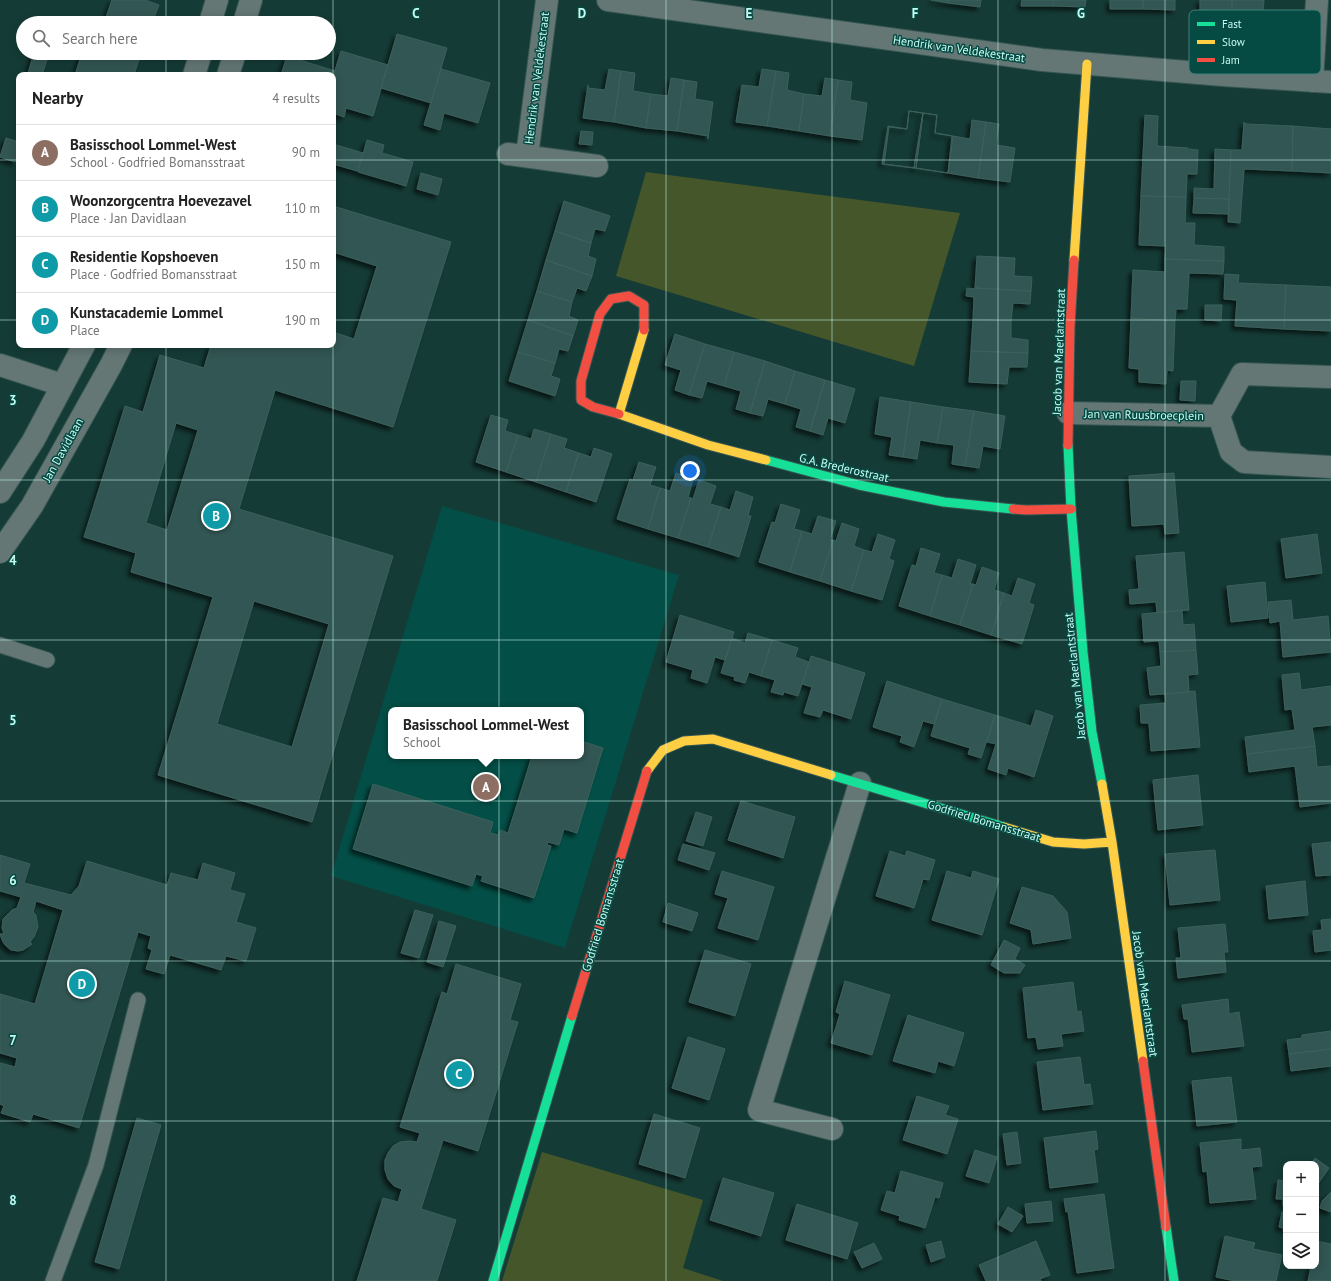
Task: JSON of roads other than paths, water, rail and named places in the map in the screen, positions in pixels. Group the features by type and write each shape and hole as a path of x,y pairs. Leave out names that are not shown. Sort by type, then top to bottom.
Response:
{"street":[{"path":"212,16 217,0"},
{"path":"246,16 251,0"},
{"name":"Hendrik van Veldekestraat","path":"547,0 518,155 597,166"},
{"name":"Hendrik van Veldekestraat","path":"608,0 1042,60 1189,72"},
{"name":"Hendrik van Veldekestraat","path":"1317,0 1318,10"},
{"path":"195,72 199,60"},
{"path":"229,72 233,60"},
{"name":"Jacob van Maerlantstraat","path":"1088,64 1070,327 1068,461 1071,508 1083,652 1092,732 1112,842 1174,1281"},
{"name":"Hendrik van Veldekestraat","path":"1211,74 1322,81 1321,65"},
{"name":"G.A. Brederostraat","path":"619,414 644,329 644,305 629,296 611,299 600,314 581,380 581,400 593,407 619,414 708,445 859,485 944,502 1026,510 1071,508"},
{"path":"0,492 33,441 82,348"},
{"name":"Jan Davidlaan","path":"0,552 32,506 120,348"},
{"path":"0,365 62,385"},
{"name":"Jan van Ruusbroecplein","path":"1331,377 1242,374 1220,416 1232,452 1244,462 1331,467"},
{"name":"Jan van Ruusbroecplein","path":"1068,413 1220,416"},
{"name":"Godfried Bomansstraat","path":"493,1281 647,771 663,750 684,741 713,739 1053,842 1084,844 1112,842"},
{"path":"832,1129 760,1110 860,783"}],"lane":[{"path":"0,646 47,660"},
{"path":"53,1281 96,1165 138,1000"}],"place":[{"name":"Woonzorgcentra Hoevezavel","path":"216,516"},
{"name":"Basisschool Lommel-West","path":"486,787"},
{"name":"Kunstacademie Lommel","path":"82,984"},
{"name":"Residentie Kopshoeven","path":"459,1074"}]}
